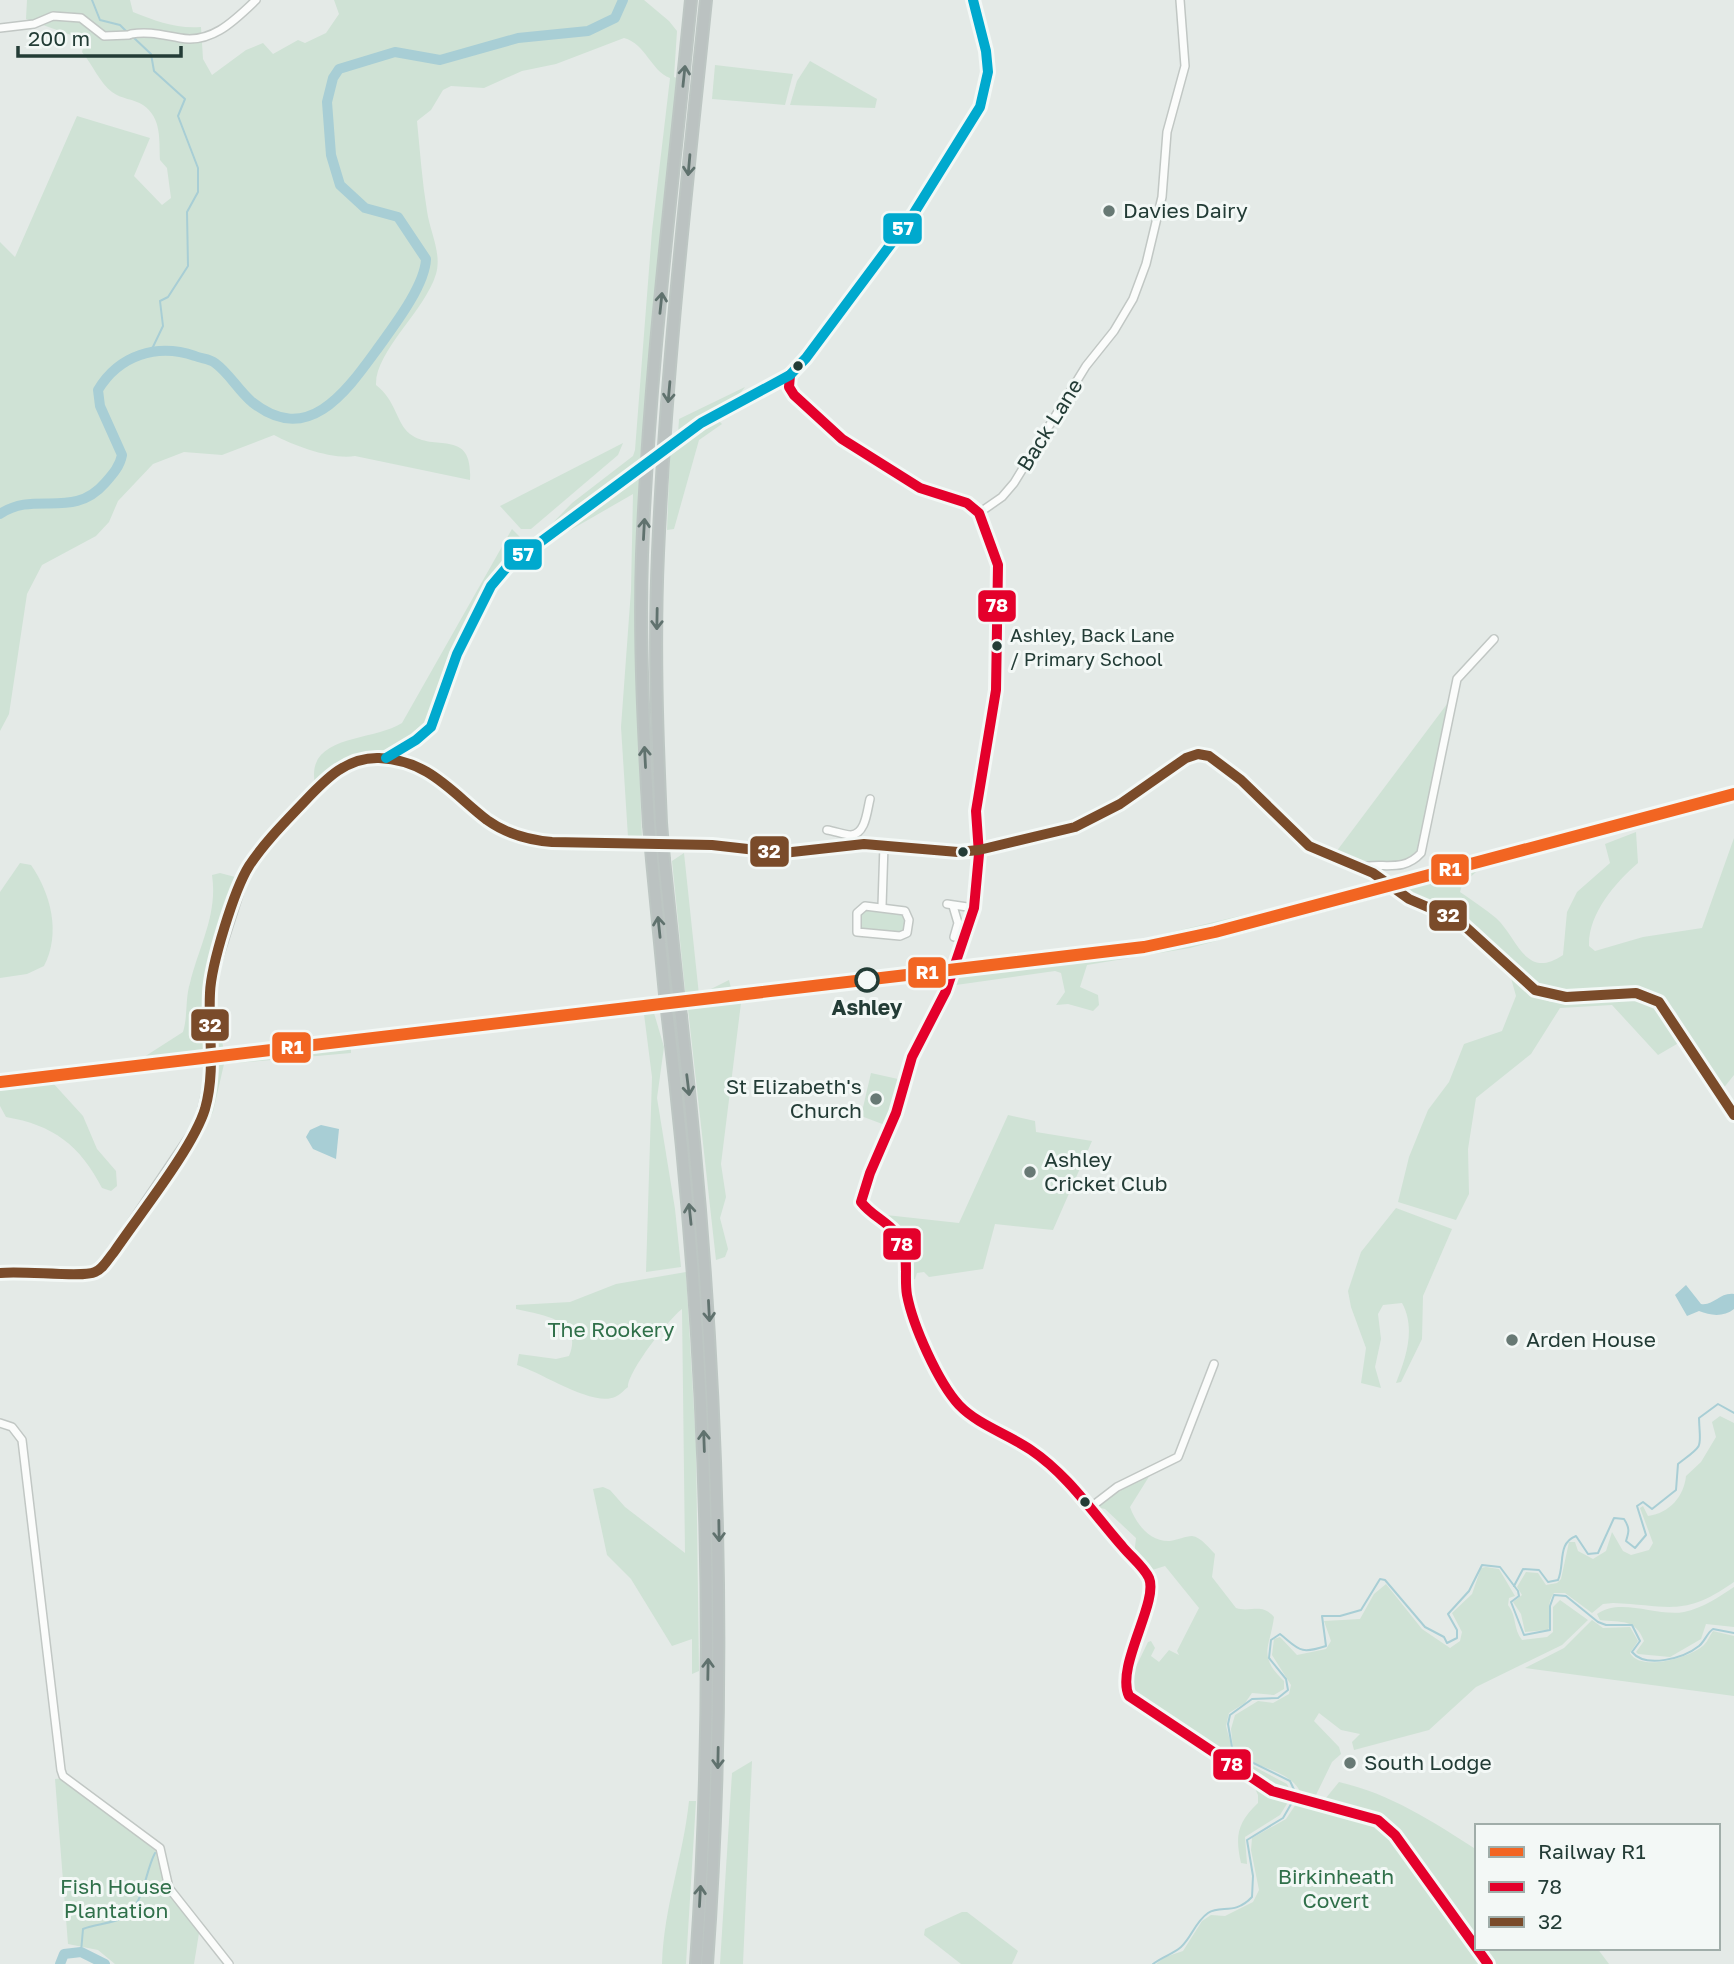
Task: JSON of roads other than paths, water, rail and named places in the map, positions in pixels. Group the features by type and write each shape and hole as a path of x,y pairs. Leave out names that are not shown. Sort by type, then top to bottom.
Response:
{"highway":[{"path":"691,0 650,419 642,555 642,697 652,860 691,1225 706,1493 706,1754 696,1964"},
{"path":"706,0 666,420 657,555 656,696 664,860 708,1290 718,1493 718,1754 707,1964"}],"street":[{"path":"0,28 33,24 52,16 81,18 104,36 150,31 184,39 205,38 230,24 257,0"},
{"path":"386,758 416,740 431,727 457,654 491,586 504,570 719,412 790,375 914,213 980,107 988,72 986,51 973,0"},
{"name":"Back Lane","path":"979,513 1002,497 1014,483 1086,366 1114,331 1133,299 1157,228 1167,132 1185,66 1181,0"},
{"path":"789,387 790,375"},
{"path":"775,381 789,387 809,411 842,439 920,488 967,503 979,513 998,565 996,690 978,795 979,850 974,908 949,981 912,1057 896,1113 861,1202 887,1222 903,1245 910,1308 948,1391 974,1418 1037,1455 1091,1507 1146,1573 1150,1583 1126,1678 1129,1696 1263,1786 1286,1796 1365,1816 1387,1827 1475,1946"},
{"path":"1361,867 1401,866 1413,862 1421,853 1457,679 1494,639"},
{"path":"0,1273 38,1271 86,1275 100,1269 200,1122 212,1065 210,993 213,971 247,869 327,778 351,763 370,758 386,758 441,779 500,828 541,841 712,845 793,853 884,845 958,852 979,850 1075,827 1120,804 1186,758 1198,754 1218,760 1309,846 1361,867 1389,882 1395,891 1458,920 1535,990 1566,997 1636,993 1658,1002 1734,1115"},
{"path":"852,846 852,835 864,823 870,799"},
{"path":"827,831 852,835"},
{"path":"882,906 884,845"},
{"path":"954,937 958,923 950,905 974,908"},
{"path":"882,906 905,911 909,920 907,933 900,936 856,931 859,909 882,906"},
{"path":"1091,1507 1118,1487 1178,1457 1214,1364"},
{"path":"0,1423 12,1427 22,1440 63,1776 160,1848 169,1888 229,1964"}],"water":[{"path":"321,1125 339,1129 336,1159 313,1149 306,1137 310,1130"},
{"path":"1686,1285 1701,1304 1734,1294 1734,1309 1713,1315 1699,1311 1687,1316 1675,1295"}],"waterway":[{"path":"92,0 100,20 120,25 126,31"},
{"path":"0,514 27,504 80,500 93,494 108,480 122,455 100,406 98,390 117,368 140,355 167,351 210,360 225,372 252,402 272,414 291,419 308,416 324,408 339,396 366,365 400,318 420,281 426,259 398,217 365,208 340,185 331,155 327,102 333,78 339,69 395,52 440,60 518,38 588,31 615,18 623,0"},
{"path":"133,37 151,54 154,71 185,99 178,116 198,168 198,192 187,212 188,266 168,297 160,301 163,326 151,351"},
{"path":"1514,1586 1523,1569 1539,1570 1548,1582 1558,1580 1566,1544 1576,1536 1588,1554 1598,1553 1614,1518 1624,1519 1628,1530 1626,1541 1635,1548 1646,1535 1637,1506 1643,1502 1652,1509 1676,1490 1678,1464 1699,1445 1699,1418 1718,1404 1734,1413"},
{"path":"1296,1794 1290,1781 1233,1753 1228,1724 1230,1715 1252,1699 1278,1698 1288,1690 1286,1679 1269,1658 1271,1640 1280,1634 1300,1649 1310,1650 1326,1646 1322,1616 1340,1616 1361,1610 1380,1579 1385,1580 1425,1627 1444,1637 1447,1643 1457,1638 1457,1630 1448,1614 1469,1591 1482,1565 1500,1567 1518,1591 1519,1596 1511,1602 1524,1635 1550,1630 1550,1606 1554,1595 1566,1596 1598,1622 1606,1625 1632,1625 1640,1641 1632,1652 1646,1660 1665,1660 1684,1654 1699,1646 1713,1629 1734,1633"},
{"path":"1153,1964 1181,1947 1208,1913 1234,1908 1252,1897 1253,1876 1247,1840 1283,1818 1294,1799"},
{"path":"81,1952 83,1929 118,1920 130,1912 140,1897 155,1853"},
{"path":"60,1964 64,1954 81,1952 105,1964"}],"railway":[{"path":"0,1086 1145,951 1216,935 1734,797"}],"rail line":[{"name":"R1","path":"0,1082 1144,947 1215,932 1734,794"}],"place":[{"name":"Davies Dairy","path":"1109,211"},
{"name":"Ashley, Back Lane / Primary School","path":"997,646"},
{"name":"Ashley","path":"867,980"},
{"name":"St Elizabeth's Church","path":"876,1099"},
{"name":"Ashley Cricket Club","path":"1030,1172"},
{"name":"Arden House","path":"1512,1340"},
{"name":"South Lodge","path":"1350,1763"}],"park label":[{"name":"The Rookery","path":"611,1330"},
{"name":"Birkinheath Covert","path":"1336,1889"},
{"name":"Fish House Plantation","path":"116,1899"}]}
